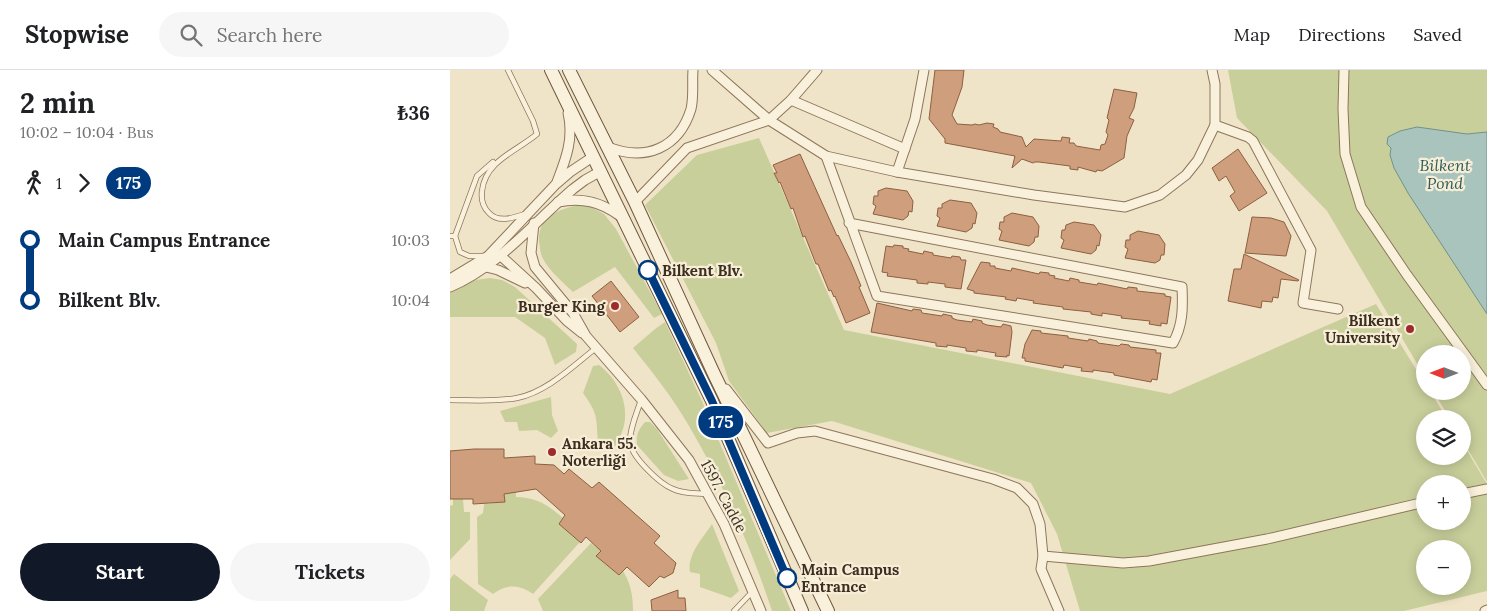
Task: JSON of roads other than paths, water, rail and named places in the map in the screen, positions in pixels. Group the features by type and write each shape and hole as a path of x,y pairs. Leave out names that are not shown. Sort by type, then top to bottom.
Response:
{"street":[{"path":"551,70 712,401 802,611"},
{"path":"569,70 635,202 714,374 828,611"},
{"path":"608,147 632,154 645,153 665,146 684,129 691,107 693,70"},
{"path":"712,70 769,120 826,156 897,172 1034,195 1125,207 1160,195 1186,175 1198,160 1215,125 1215,84 1212,70"},
{"path":"635,202 687,148 769,120 791,100 816,70"},
{"path":"897,172 915,119 924,70"},
{"path":"1344,70 1345,154 1350,178 1361,207 1407,275 1487,384"},
{"path":"556,184 566,159 571,136 564,96"},
{"path":"791,100 905,149"},
{"path":"1215,125 1248,137 1253,141 1312,250 1303,303 1338,309"},
{"path":"450,279 488,256 556,184 570,172 608,147"},
{"path":"826,156 849,224 877,296 1173,343 1180,330 1183,304 1182,287 849,224"},
{"path":"450,287 486,267 501,256 534,223 585,180 616,163"},
{"path":"558,202 577,199 588,200 603,205 623,218"},
{"name":"1597. Cadde","path":"534,223 531,253 535,267 573,313 586,336 642,399 689,460 724,524 762,611"},
{"path":"488,256 501,256"},
{"name":"1597. Cadde","path":"501,256 536,288 567,321 586,336"},
{"name":"1597. Cadde","path":"486,267 507,273 536,288"},
{"path":"714,374 768,443 797,433 815,431 993,479 1017,488 1033,504 1040,524 1043,556 1041,569 1059,611"},
{"path":"1471,492 1487,489"},
{"path":"1043,556 1123,563 1149,561 1267,539 1416,504"},
{"path":"788,578 807,569"}],"lane":[{"path":"508,70 538,132 532,139 492,166 483,186 482,200 486,210 495,218 517,217 529,212"},
{"path":"488,256 469,256 460,252 452,236 477,176 494,161 500,160"},
{"path":"450,400 502,400 527,395 562,374 596,348"},
{"path":"642,399 632,426 631,449 655,476 672,489 679,492 709,494"},
{"path":"734,611 753,591"}],"water":[{"name":"Bilkent Pond","path":"1417,127 1467,134 1487,132 1487,314 1408,193 1394,168 1390,155 1391,148 1387,144 1388,137 1400,131"}],"place":[{"name":"Bilkent Blv.","path":"648,270"},
{"name":"Burger King","path":"615,306"},
{"name":"Bilkent University","path":"1410,329"},
{"name":"Ankara 55. Noterliği","path":"552,452"},
{"name":"Main Campus Entrance","path":"787,578"}]}
